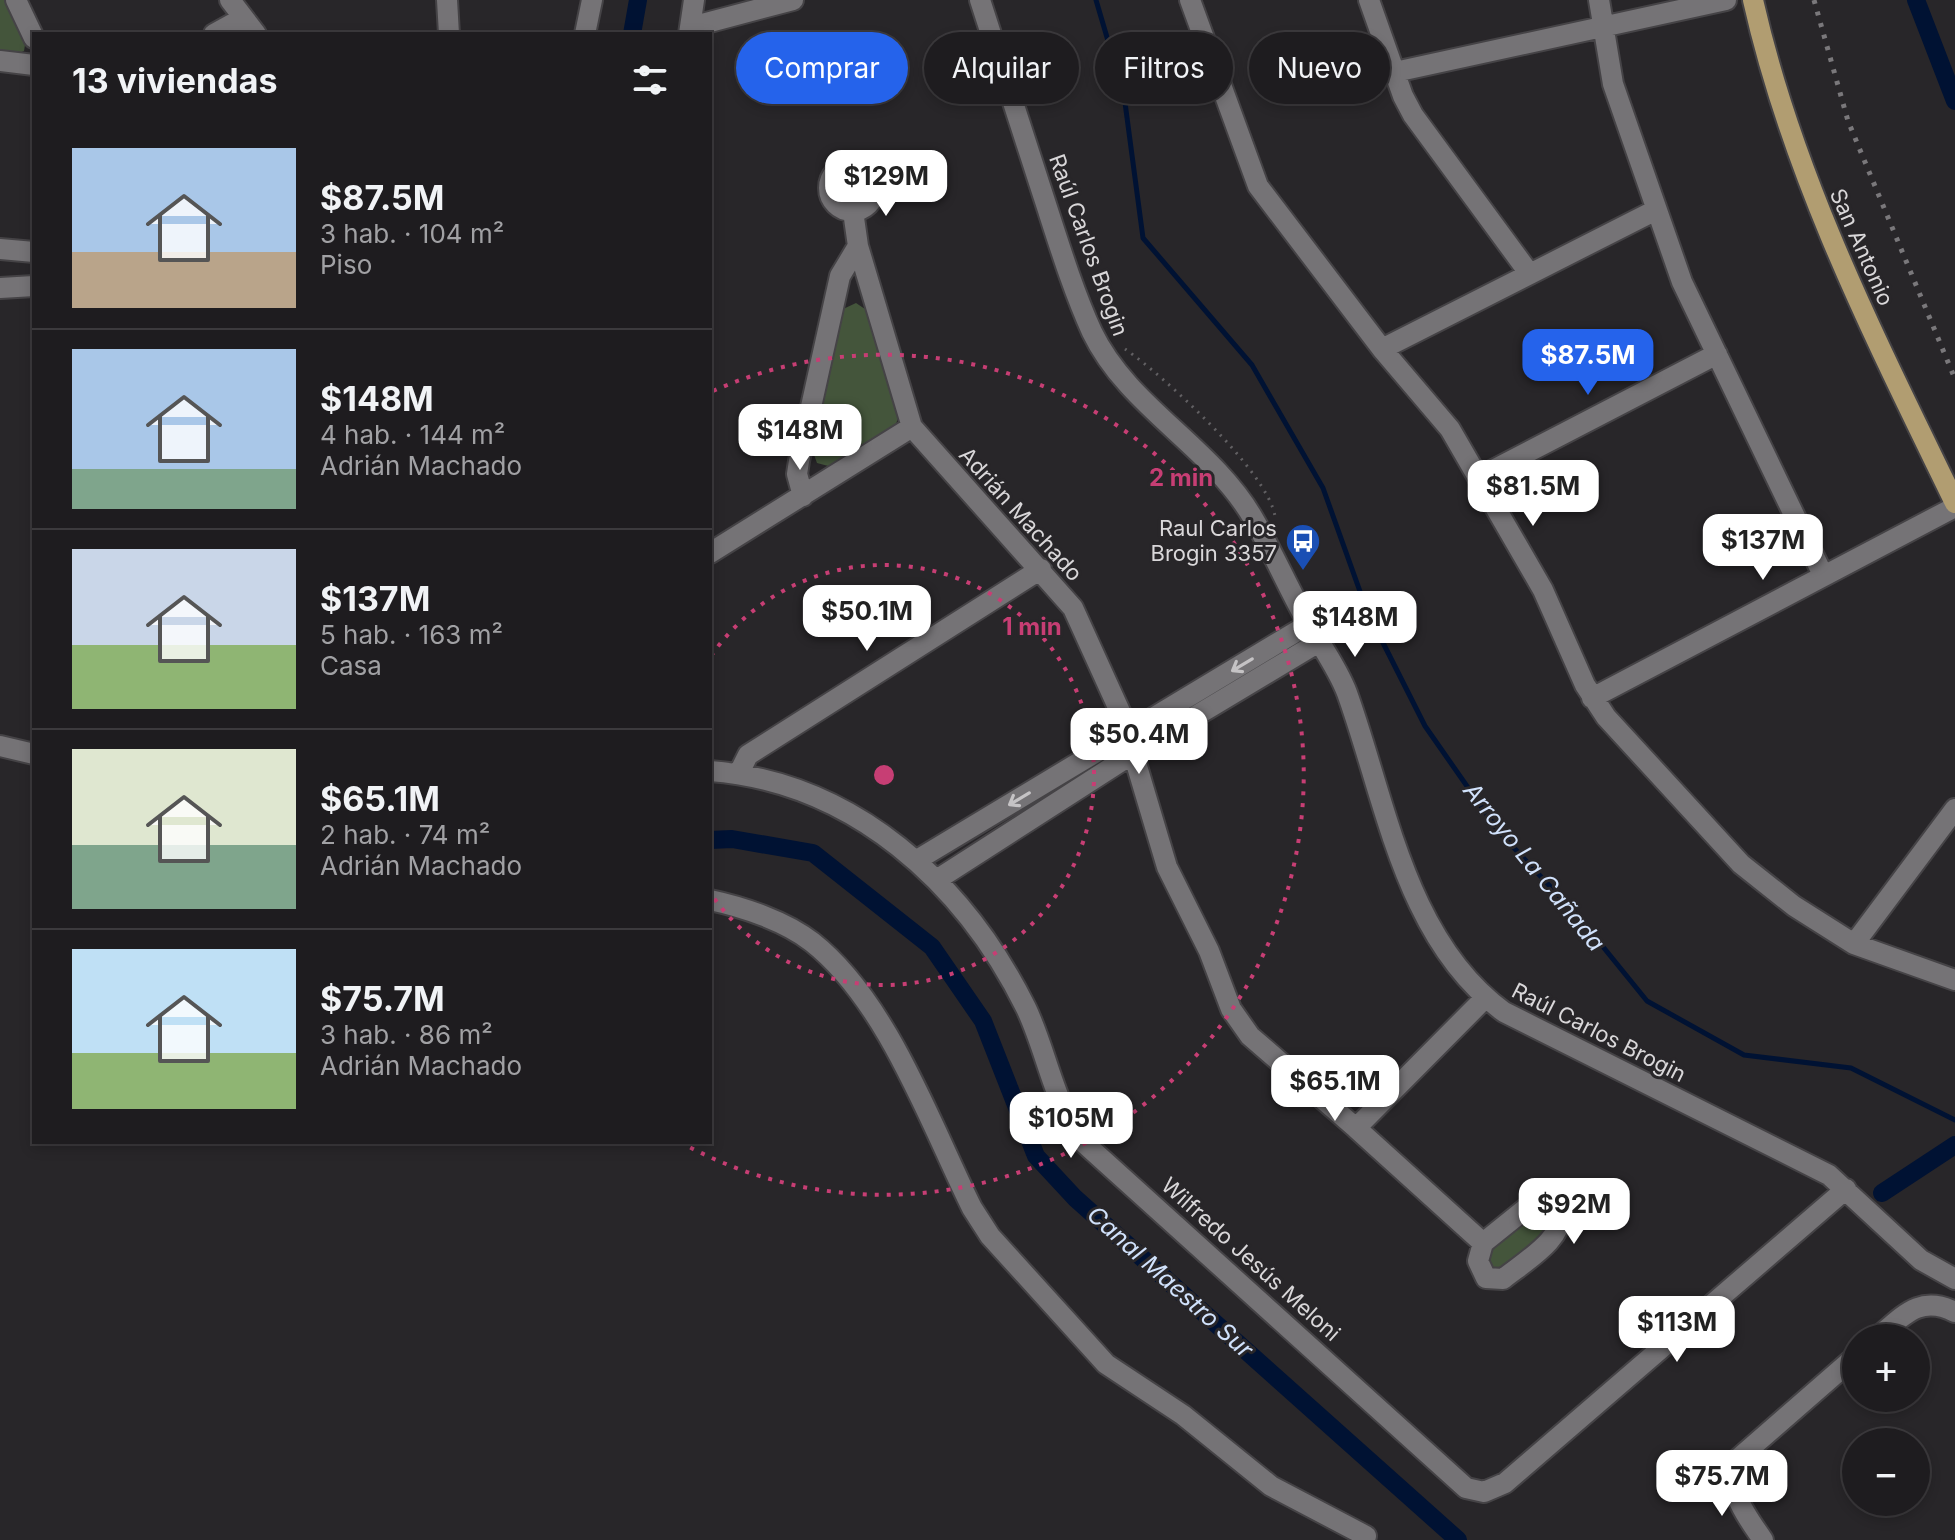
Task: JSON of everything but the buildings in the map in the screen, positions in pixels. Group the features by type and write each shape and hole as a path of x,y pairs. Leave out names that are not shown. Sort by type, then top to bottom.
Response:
{"main road":[{"name":"San Antonio","path":"1753,0 1783,115 1824,223 1955,505"}],"street":[{"path":"16,0 32,34"},
{"path":"223,32 250,26 230,0"},
{"path":"447,0 449,32"},
{"path":"585,32 592,0"},
{"path":"694,0 690,30 793,0"},
{"name":"Raúl Carlos Brogin","path":"980,0 1066,266 1102,352 1124,380 1236,493 1346,692 1387,821 1423,908 1445,950 1485,998 1504,1012 1829,1175 1921,1260 1955,1279"},
{"path":"1190,0 1258,186 1382,349 1436,409 1543,590 1592,698 1620,735 1741,864 1794,906 1854,944 1955,980"},
{"path":"1369,0 1413,115 1529,273"},
{"path":"1599,0 1613,84 1682,282 1823,575"},
{"path":"1395,72 1726,0"},
{"path":"0,61 32,65"},
{"path":"1382,349 1656,210"},
{"name":"Adrián Machado","path":"853,211 858,246 912,427 1041,569 1078,617 1131,743 1167,867 1209,951 1231,1009 1250,1036 1483,1243"},
{"path":"803,496 797,474 799,461 840,276 858,246"},
{"path":"0,249 32,252"},
{"path":"0,288 32,286"},
{"path":"1478,478 1717,354"},
{"path":"712,552 912,427"},
{"path":"1592,698 1955,505"},
{"path":"739,773 748,755 1041,569"},
{"path":"917,860 1131,743 1314,633"},
{"path":"938,879 1131,743"},
{"path":"0,746 32,754"},
{"name":"Wilfredo Jesús Meloni","path":"712,771 739,773 840,806 917,860 938,879 983,934 1027,1010 1064,1111 1083,1142 1466,1488 1484,1492 1505,1483 1846,1189"},
{"path":"1854,944 1955,809"},
{"path":"712,901 752,913 809,940 854,986 880,1022 972,1208 990,1236 1090,1350 1183,1415 1271,1486 1366,1536"},
{"path":"1356,1128 1485,998"},
{"path":"1893,1324 1911,1309 1933,1304 1955,1312"},
{"path":"1763,1540 1741,1507 1733,1477 1739,1458 1842,1368"}],"path":[{"path":"1121,346 1141,359 1232,447 1270,498 1275,517"}],"green space":[{"path":"0,0 5,0 25,45 24,51 14,55 0,52"},
{"path":"856,303 871,313 899,415 896,424 832,467 817,463 813,452 841,310"},
{"path":"1541,1207 1552,1209 1551,1230 1504,1269 1490,1267 1490,1250"}],"waterway":[{"name":"Canal Maestro Sur","path":"632,32 638,0"},
{"name":"Arroyo La Cañada","path":"1096,0 1124,95 1143,238 1252,365 1323,488 1367,611 1425,726 1499,832 1578,916 1647,1001 1744,1055 1851,1068 1955,1120"},
{"name":"Canal Maestro Sur","path":"1916,0 1955,101"},
{"name":"Canal Maestro Sur","path":"712,840 732,839 813,853 932,947 983,1021 1036,1156 1075,1198 1458,1540"},
{"path":"1882,1193 1955,1145"}],"railway":[{"path":"1814,0 1848,121 1955,379"}],"place":[{"name":"Raul Carlos Brogin 3357","path":"1303,572"}]}
